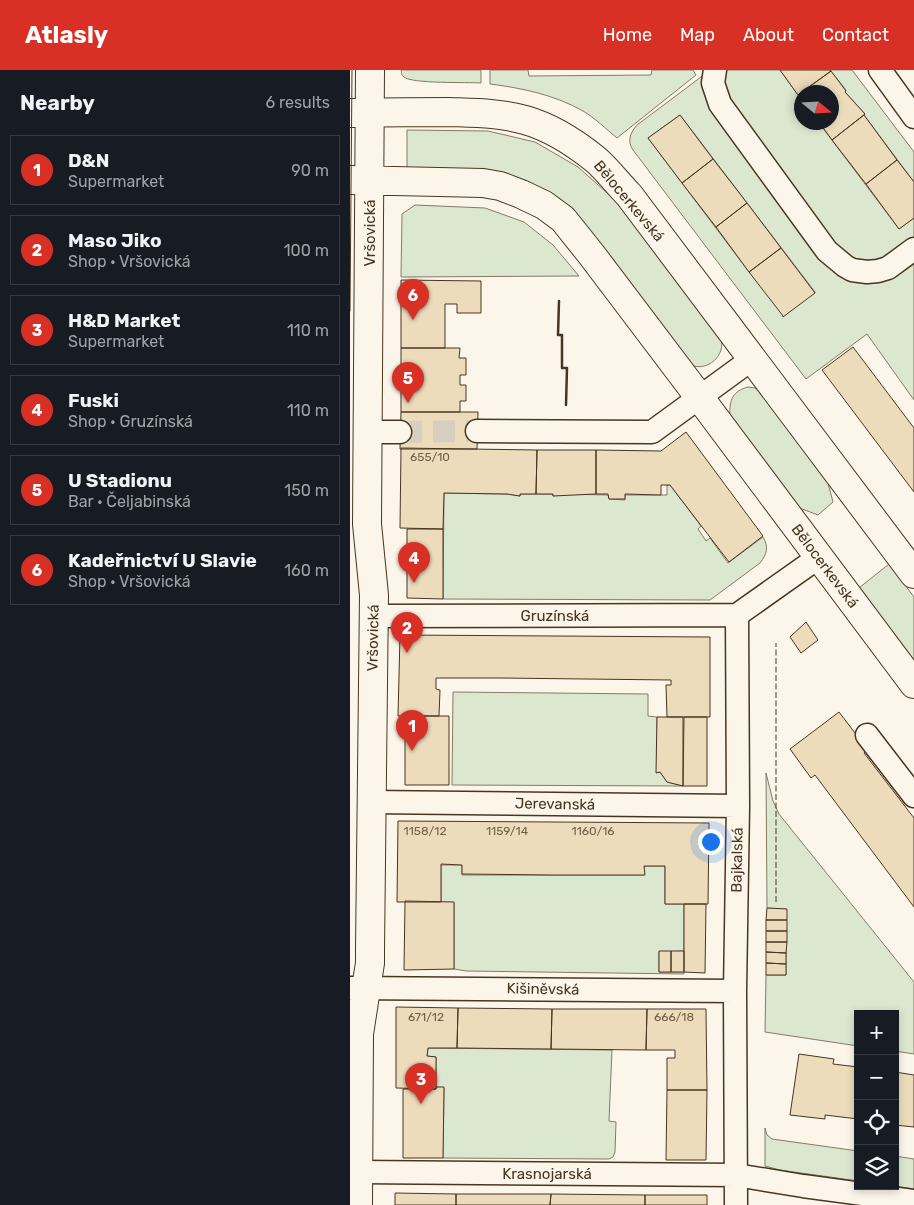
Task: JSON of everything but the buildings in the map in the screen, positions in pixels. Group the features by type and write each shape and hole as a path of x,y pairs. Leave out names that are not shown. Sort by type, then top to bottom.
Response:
{"main road":[{"name":"Vršovická","path":"358,1205 358,988 370,956 374,616 374,595 367,524 368,432 360,180 360,113 370,70"},
{"name":"Bělocerkevská","path":"360,113 400,111 497,115 525,120 564,138 596,160 629,196 914,574"},
{"name":"Bělocerkevská","path":"360,180 483,183 512,190 549,209 563,220 700,398 914,684"}],"street":[{"path":"715,70 713,83 720,104 827,251 852,270 867,272 888,268 914,249"},
{"path":"880,70 914,117"},
{"path":"477,431 652,432 752,359"},
{"path":"368,432 400,432"},
{"path":"737,616 819,557"},
{"name":"Gruzínská","path":"374,616 737,616"},
{"name":"Bajkalská","path":"736,1205 737,616"},
{"path":"867,735 914,796"},
{"name":"Jerevanská","path":"371,802 738,806"},
{"name":"Kišiněvská","path":"358,988 735,991"},
{"name":"Krasnojarská","path":"358,1172 736,1175 803,1186 914,1200"}],"green space":[{"path":"401,70 481,70 481,83 418,81 404,77"},
{"path":"490,70 528,70 529,76 651,75 652,70 693,70 696,75 617,138 596,120 572,105 550,96 490,84"},
{"path":"724,70 780,70 794,89 794,130 824,130 899,229 914,218 914,237 892,254 872,261 862,261 841,250 830,239 733,107 723,81"},
{"path":"830,70 852,70 914,152 914,182 865,114 845,92 846,90"},
{"path":"705,74 840,274 914,260 914,400 867,334 806,379 633,150 630,137 637,125","holes":["680,115 815,292 749,272 648,138"]},
{"path":"407,130 488,131 535,142 578,167 614,199 721,338 721,351 718,356 714,361 703,366 691,365 545,191 529,182 500,172 407,170"},
{"path":"415,205 485,208 524,222 553,245 579,276 401,277 402,214"},
{"path":"748,387 755,388 761,392 828,483 833,502 818,515 797,507 730,415 730,405 733,397 739,391"},
{"path":"667,485 670,485 701,526 698,529 706,541 710,538 728,563 763,537 765,541 766,550 760,563 710,600 443,599 444,493 520,496 520,494 552,494 553,496 566,494 608,495 609,499 625,500 625,495 667,495"},
{"path":"889,564 914,597 914,661 859,588"},
{"path":"453,692 648,694 648,716 657,717 657,772 660,772 667,782 683,786 452,785"},
{"path":"766,773 773,801 779,814 914,982 914,1054 899,1052 899,1010 854,1010 854,1045 765,1032 766,975 786,975 786,909 767,908"},
{"path":"441,865 462,865 462,875 644,875 644,866 665,866 665,904 684,904 684,951 659,952 659,972 684,972 684,974 466,971 454,969 454,903 441,902"},
{"path":"428,1048 612,1050 609,1121 616,1122 615,1152 613,1157 609,1159 443,1158 444,1088 436,1087 436,1057 427,1056"},
{"path":"765,1128 767,1135 772,1139 854,1150 854,1180 780,1170 765,1166"},
{"path":"899,1157 914,1159 914,1189 899,1187"}],"tunnel":[{"path":"400,432 477,431"}],"tram line":[{"path":"350,311 352,70"}],"fence":[{"path":"776,643 776,902"}],"wall":[{"path":"559,301 558,335 562,335 562,368 567,368 566,405"}],"place":[{"name":"Kadeřnictví U Slavie","path":"413,320"},
{"name":"U Stadionu","path":"408,403"},
{"name":"Fuski","path":"414,583"},
{"name":"Maso Jiko","path":"407,653"},
{"name":"D&N","path":"412,751"},
{"name":"H&D Market","path":"421,1104"}]}
